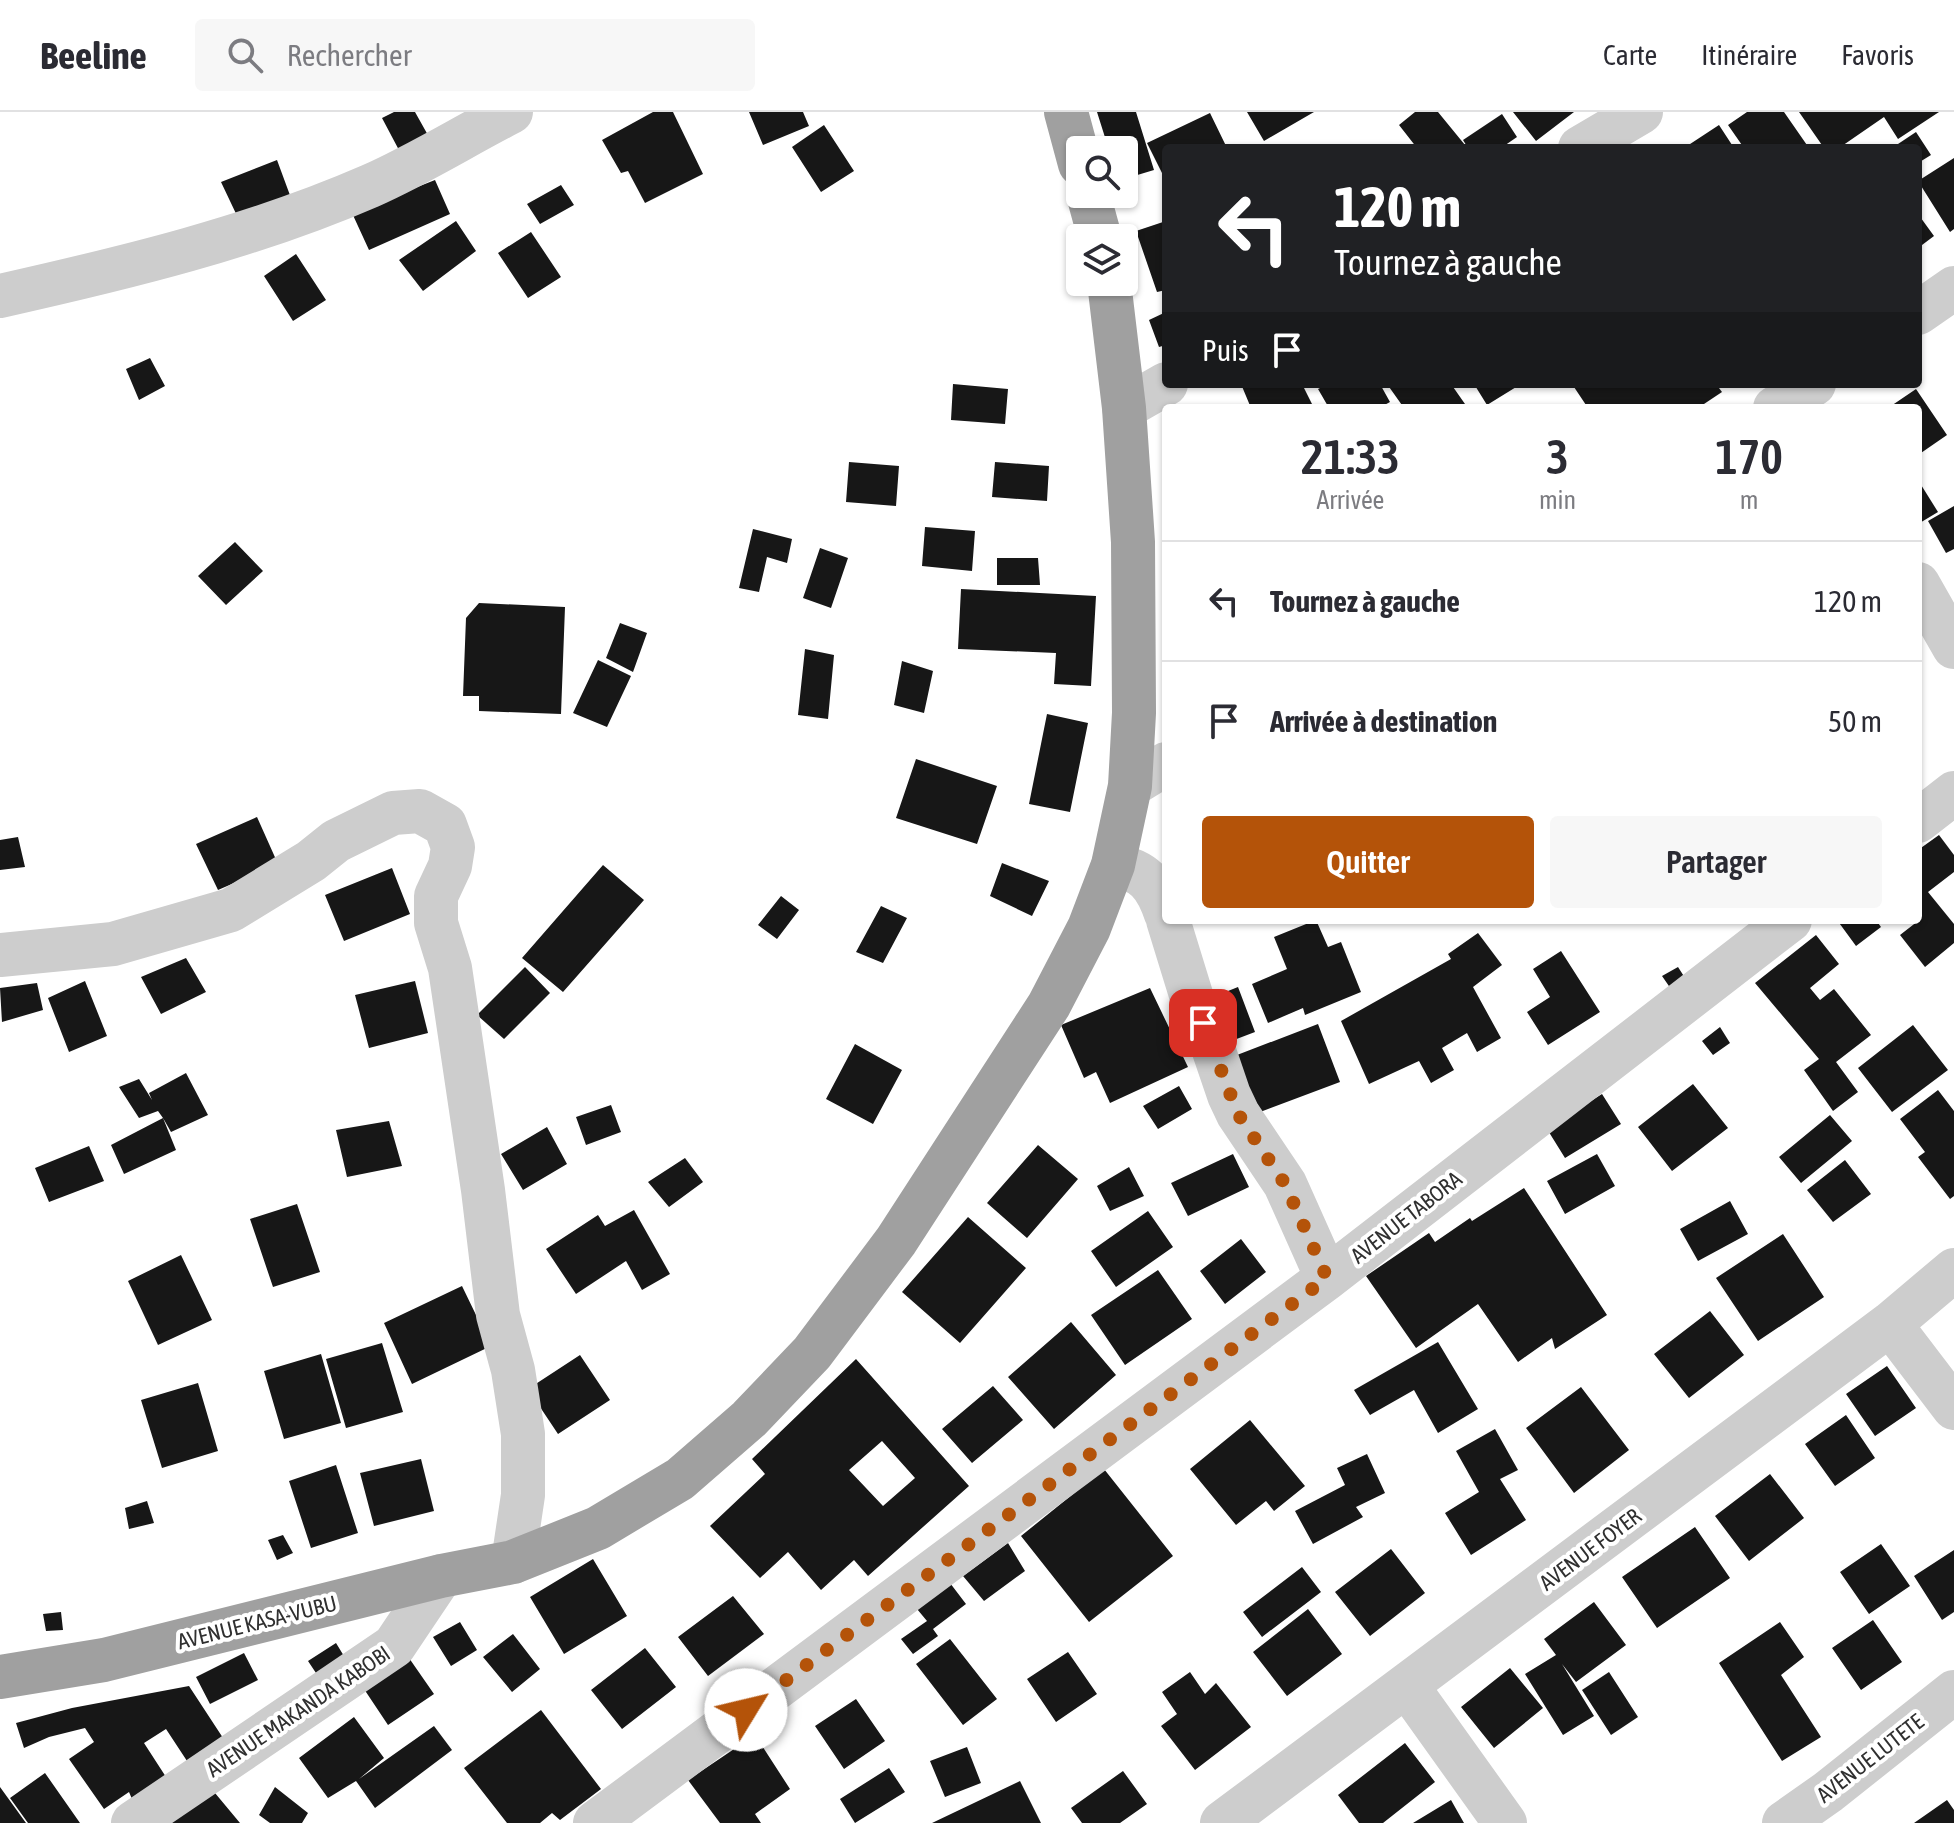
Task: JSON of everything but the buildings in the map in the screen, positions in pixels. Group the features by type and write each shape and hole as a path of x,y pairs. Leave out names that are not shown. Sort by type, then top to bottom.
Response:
{"highway":[{"path":"1066,112 1072,136"},
{"name":"AVENUE KASA-VUBU","path":"0,1677 104,1660 441,1576 513,1562 598,1528 680,1479 749,1419 812,1353 896,1241 1049,1005 1089,928 1148,775 1134,713 1133,542 1124,408 1111,296"}],"street":[{"path":"0,296 101,273 261,226 370,186 511,112"},
{"path":"1589,144 1634,123"},
{"path":"1922,310 1954,288"},
{"path":"1124,408 1162,386"},
{"path":"1922,591 1954,647"},
{"path":"1922,818 1954,793"},
{"path":"0,955 113,944 231,910 311,861 336,841 393,813 420,811 445,825 453,847 450,866 436,896 436,923 450,968 498,1315 513,1370 523,1434 523,1495 513,1562"},
{"path":"1113,865 1135,869 1150,882 1162,906"},
{"path":"1169,924 1192,998 1229,1095 1238,1114 1285,1184 1327,1278"},
{"name":"AVENUE TABORA","path":"595,1823 1327,1278 1785,924"},
{"name":"AVENUE FOYER","path":"1222,1823 1890,1324 1954,1270"},
{"path":"1890,1324 1954,1408"},
{"name":"AVENUE MAKANDA KABOBI","path":"133,1823 394,1646 441,1576"},
{"path":"1407,1686 1505,1823"},
{"name":"AVENUE LUTETE","path":"1784,1823 1954,1692"}],"route":[{"path":"746,1710 1327,1278 1285,1184 1238,1114 1203,1023"}]}
